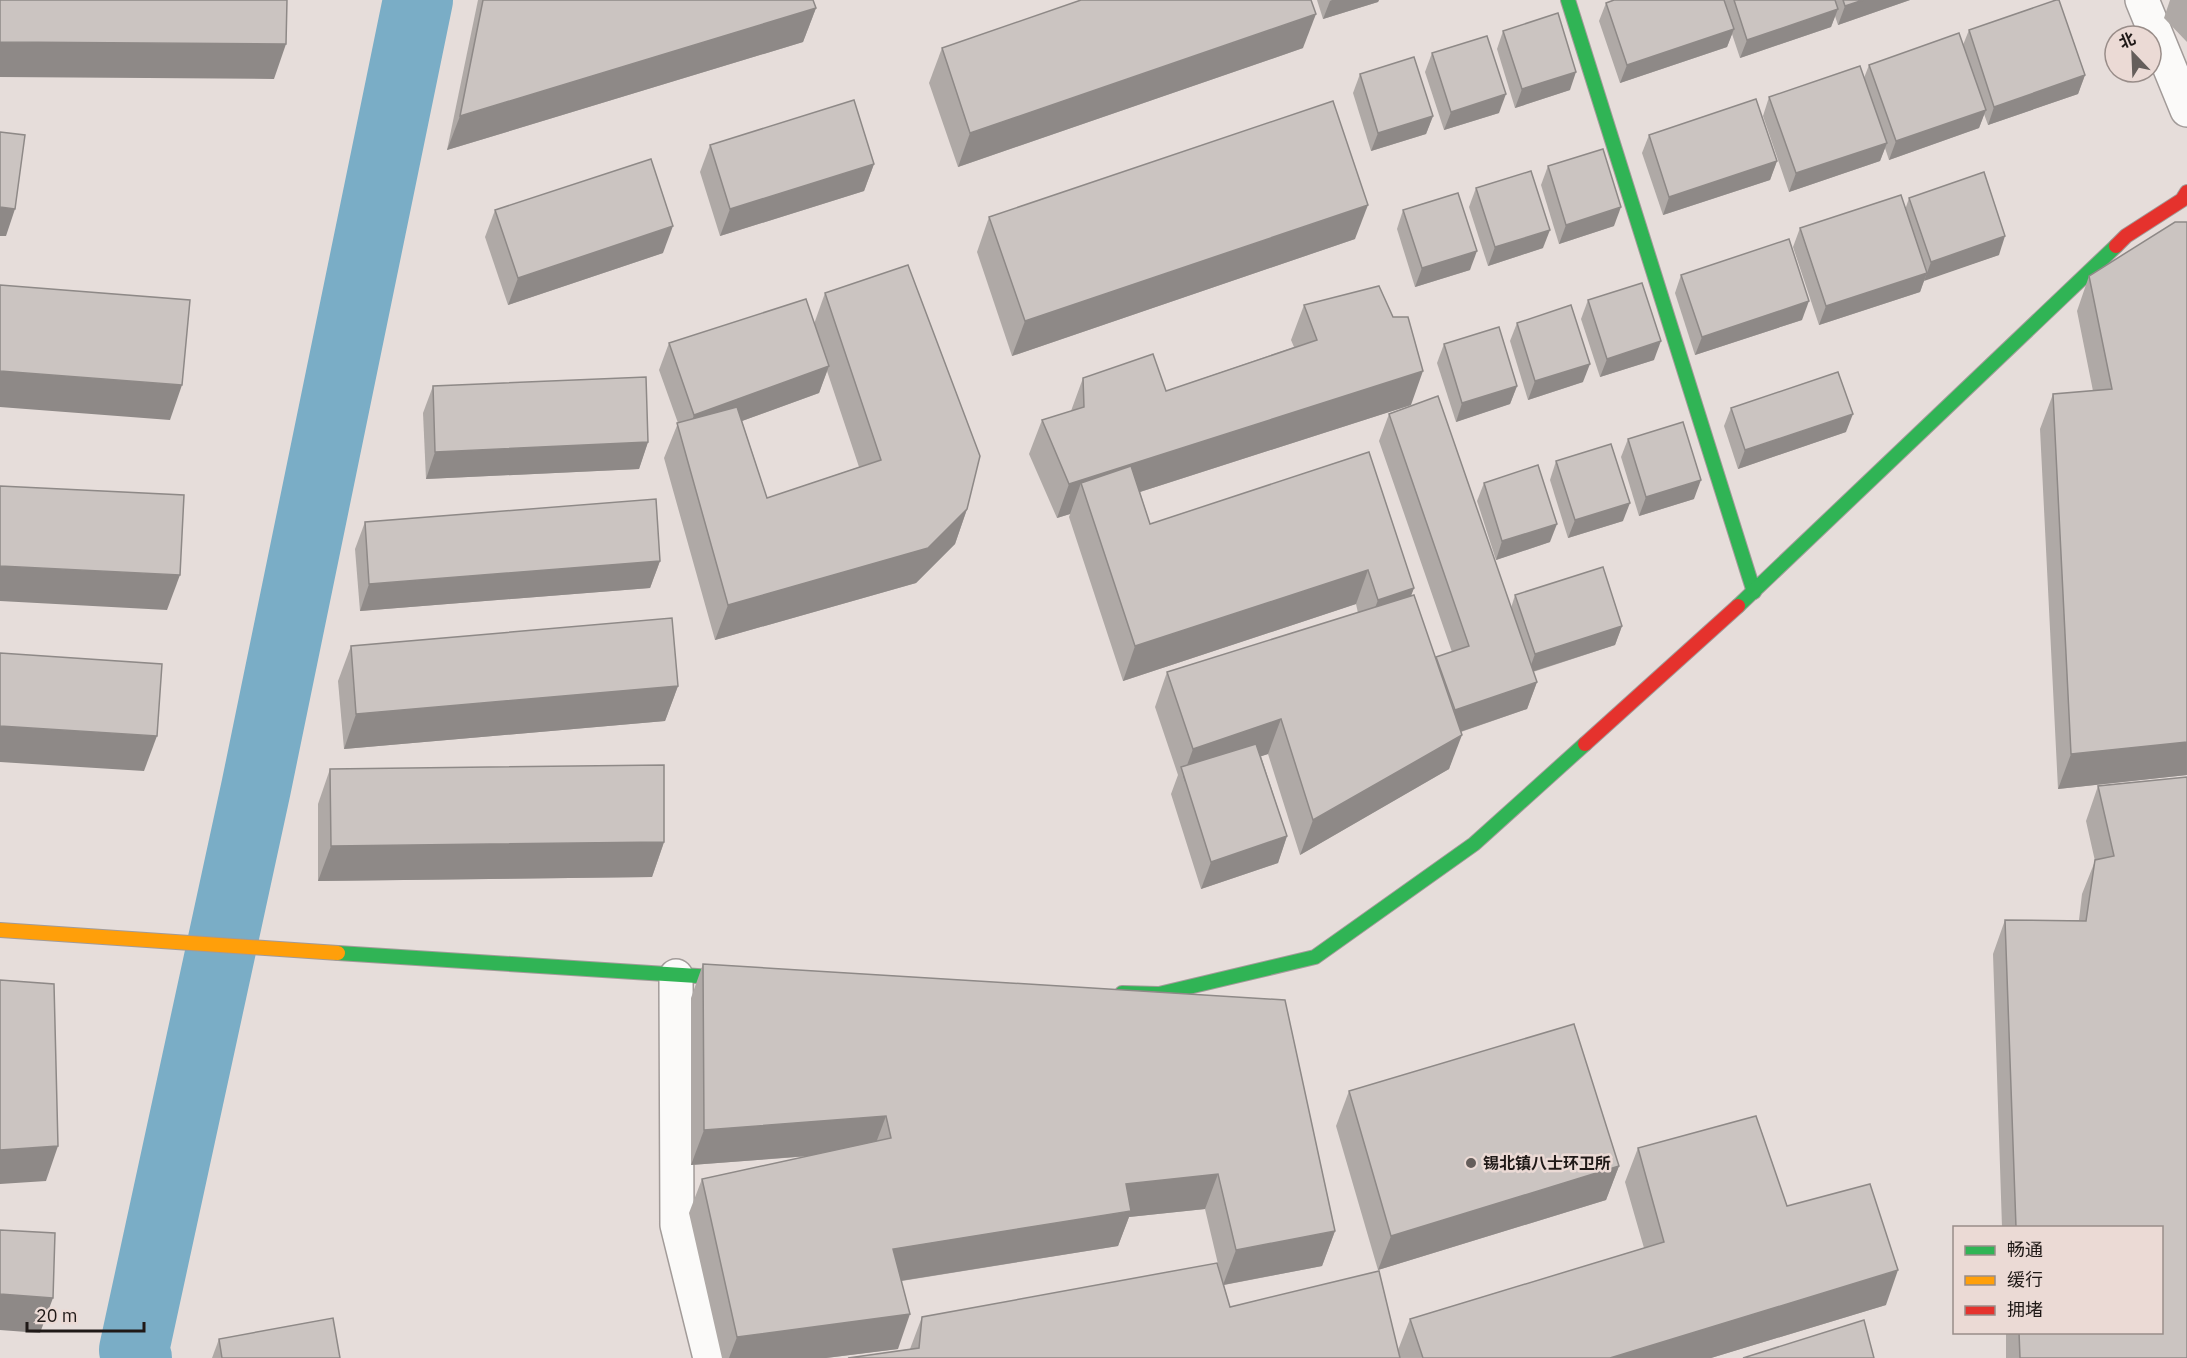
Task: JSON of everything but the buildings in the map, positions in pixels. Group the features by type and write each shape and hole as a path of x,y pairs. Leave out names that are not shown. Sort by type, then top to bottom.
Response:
{"street":[{"path":"1568,0 1754,592"},
{"path":"2142,0 2187,110"},
{"path":"1112,993 1159,994 1315,957 1474,844 1754,592 2126,236 2182,200 2187,192"},
{"path":"0,930 758,980"},
{"path":"676,976 677,1225 710,1358"}],"waterway":[{"path":"137,1358 134,1350 256,788 418,0"}],"traffic: fast":[{"path":"1568,0 1754,592"},
{"path":"1738,606 2116,246"},
{"path":"1122,993 1159,994 1315,957 1474,844 1585,744"},
{"path":"338,953 744,979"}],"traffic: slow":[{"path":"0,930 338,953"}],"traffic: jam":[{"path":"2116,246 2126,236 2182,200 2187,192"},
{"path":"1585,744 1738,606"}],"place":[{"name":"锡北镇八士环卫所","path":"1471,1163"}]}
